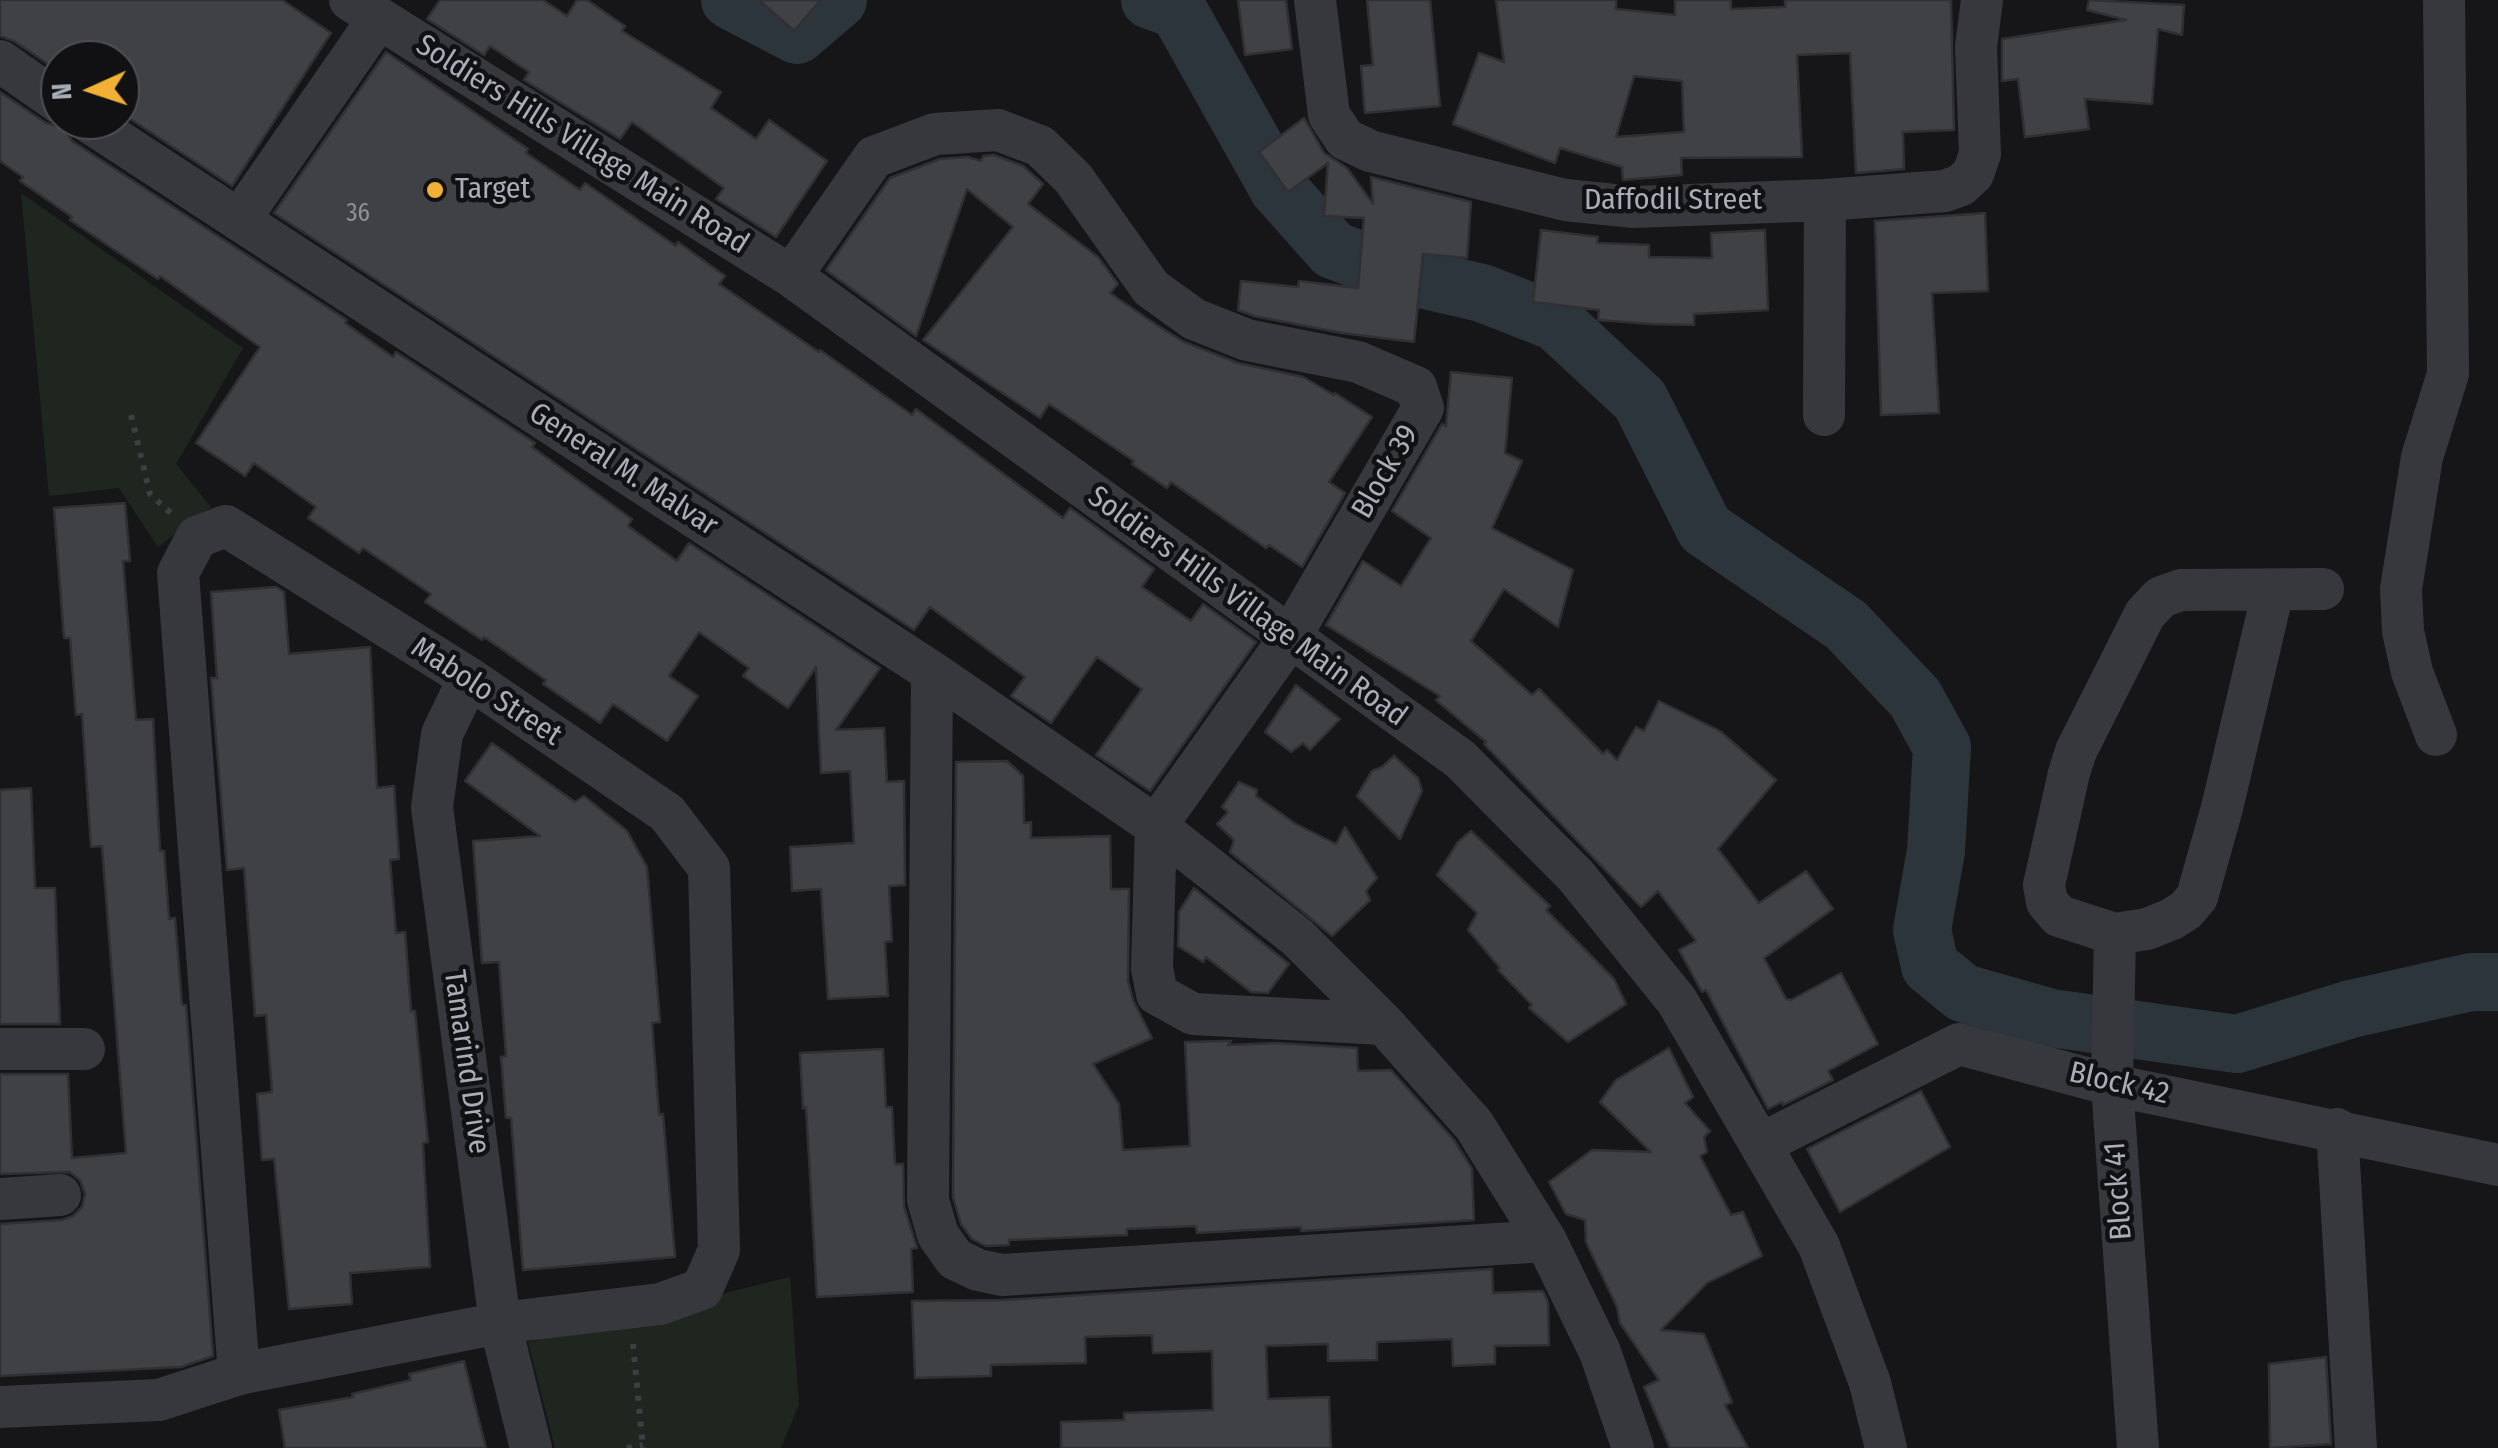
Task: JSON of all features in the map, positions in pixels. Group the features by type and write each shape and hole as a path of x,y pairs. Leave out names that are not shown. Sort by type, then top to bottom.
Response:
{"street":[{"name":"Daffodil Street","path":"1315,0 1329,115 1345,139 1370,152 1564,200 1634,207 1824,200 1946,191 1961,185 1973,174 1980,154 1976,48 1982,0"},
{"path":"2436,735 2412,672 2403,631 2401,589 2422,457 2448,374 2444,0"},
{"path":"239,220 364,9"},
{"name":"Soldiers Hills Village Main Road","path":"364,9 791,276 1460,759 1576,876 1678,1001 1820,1246 1870,1383 1886,1448"},
{"path":"0,61 40,89"},
{"name":"Block 39","path":"791,276 874,157 935,134 998,130 1040,146 1073,178 1151,288 1194,318 1247,340 1358,362 1416,387 1423,408 1290,639 1156,826"},
{"name":"General M. Malvar","path":"117,140 932,672 1156,826 1297,938 1384,1024 1474,1125 1546,1241 1600,1352 1632,1448"},
{"path":"1824,200 1824,415"},
{"name":"Mabolo Street","path":"0,1408 160,1400 239,1374 500,1322 660,1304 702,1289 718,1250 710,868 667,813 469,678 226,526 196,538"},
{"path":"196,538 178,573 239,1374"},
{"path":"2274,591 2197,897 2172,919 2147,929 2115,934 2059,916 2048,902 2044,885 2076,751 2145,614 2161,597 2180,590 2323,588"},
{"path":"932,672 928,1200 938,1234 955,1259 978,1270 1002,1275 1546,1241"},
{"name":"Tamarind Drive","path":"469,678 442,734 432,807 500,1322 531,1448"},
{"path":"1156,826 1152,968 1158,994 1193,1014 1384,1024"},
{"name":"Block 41","path":"2115,934 2112,1045 2138,1448"},
{"name":"Block 42","path":"1762,1144 1959,1044 2112,1045 2336,1129 2498,1164"},
{"path":"0,1050 84,1049"},
{"path":"2336,1129 2356,1448"},
{"path":"0,1200 60,1195"}],"path":[{"path":"131,415 150,494 196,538"},
{"path":"627,1448 643,1446 629,1308"}],"shaded area":[{"path":"21,193 243,348 176,464 211,507 158,547 119,488 49,496"},
{"path":"790,1277 799,1404 781,1448 555,1448 528,1342"}],"building":[{"path":"0,0 282,0 331,33 232,186 140,125 140,40 40,40 40,59 0,36"},
{"path":"440,0 543,0 567,16 577,0 587,0 625,26 622,31 721,92 711,108 756,139 769,120 827,161 776,237 716,199 724,188 632,122 620,139 524,80 529,72 490,46 484,55 427,19"},
{"path":"759,0 821,0 794,31"},
{"path":"1238,0 1286,0 1292,49 1245,55"},
{"path":"1367,0 1430,0 1440,106 1365,113 1361,66 1373,65"},
{"path":"1496,0 1616,0 1616,9 1675,15 1675,0 1731,0 1731,9 1785,7 1785,0 1951,0 1954,130 1903,132 1904,169 1856,173 1850,53 1797,55 1802,157 1681,158 1682,175 1623,180 1622,167 1560,148 1555,163 1453,124 1479,53 1504,62","holes":["1634,76 1682,81 1684,132 1616,137"]},
{"path":"2089,0 2184,5 2182,35 2158,29 2152,104 2085,99 2089,129 2025,137 2018,79 2002,81 2002,39 2126,20 2087,10"},
{"path":"386,52 528,149 526,153 580,190 585,183 676,246 678,242 725,276 719,284 912,415 916,409 1063,518 1070,508 1154,569 1142,587 1191,621 1203,604 1256,642 1150,791 1096,755 1142,689 1097,657 1051,723 1011,696 1025,677 930,607 914,630 274,213"},
{"path":"0,92 40,119 40,140 71,140 347,320 345,323 393,357 396,352 535,443 532,447 632,519 628,526 677,561 689,543 880,668 836,730 884,728 887,782 904,781 905,885 889,886 892,941 885,942 888,996 828,999 821,889 792,891 790,847 854,843 850,771 821,773 816,667 788,708 743,676 749,668 699,632 669,676 698,696 667,741 613,704 600,723 484,637 482,640 425,602 431,594 363,548 359,553 308,518 316,507 254,463 245,476 196,443 260,347 160,276 158,279 70,220 72,217 20,181 23,177 0,161"},
{"path":"1304,118 1324,153 1347,168 1373,204 1371,177 1471,202 1467,258 1423,254 1414,342 1342,333 1238,310 1241,281 1298,287 1299,281 1358,288 1364,218 1324,216 1328,163 1288,192 1259,152"},
{"path":"994,155 1023,166 1043,184 1028,204 1098,257 1118,284 1110,293 1184,342 1238,363 1303,377 1372,417 1329,482 1345,493 1302,567 1269,545 1266,548 1171,482 1167,488 1049,404 1040,418 923,340 1013,227 967,189 916,336 826,270 890,178 940,159 968,157 981,161 983,156"},
{"path":"1985,213 1988,291 1932,293 1939,413 1881,415 1875,221"},
{"path":"1541,230 1598,237 1597,243 1649,245 1649,257 1712,258 1711,233 1765,230 1768,310 1694,314 1694,325 1652,324 1598,320 1599,310 1533,302"},
{"path":"1451,372 1512,378 1505,453 1522,461 1492,528 1573,570 1558,627 1504,589 1471,641 1532,695 1539,689 1603,754 1607,750 1617,760 1636,727 1644,731 1659,701 1720,731 1776,780 1718,849 1759,903 1806,871 1833,909 1764,958 1786,999 1791,1000 1841,973 1878,1044 1828,1071 1833,1080 1783,1105 1782,1102 1768,1109 1706,990 1702,992 1679,950 1696,941 1658,891 1641,907 1486,742 1436,700 1440,696 1326,625 1363,561 1401,586 1431,538 1392,511 1442,424 1446,426"},
{"path":"125,503 130,561 123,561 136,720 153,719 160,851 164,851 169,919 175,918 182,1005 186,1005 213,1356 181,1367 0,1376 0,1224 62,1220 82,1207 85,1194 80,1180 70,1172 0,1174 0,1074 68,1074 72,1158 126,1153 102,846 91,847 82,714 76,715 70,638 64,638 54,508"},
{"path":"276,587 284,592 289,654 370,647 377,788 394,786 399,859 390,860 396,933 405,932 428,1142 423,1143 430,1267 350,1273 352,1304 289,1309 274,1159 262,1160 257,1094 272,1092 266,1015 255,1016 244,868 227,870 211,678 217,678 211,592"},
{"path":"1296,685 1340,719 1310,750 1303,743 1291,752 1265,732"},
{"path":"492,743 575,802 584,796 627,831 647,867 660,1022 652,1023 675,1257 523,1270 511,1118 506,1118 501,1057 506,1056 499,962 482,963 473,841 540,836 465,781"},
{"path":"1394,756 1418,778 1422,791 1400,839 1357,796 1372,771"},
{"path":"1007,761 1023,776 1024,823 1031,822 1031,838 1110,836 1111,889 1129,889 1128,981 1152,1038 1093,1064 1119,1104 1123,1150 1190,1146 1185,1042 1357,1048 1358,1071 1391,1070 1454,1140 1472,1169 1474,1220 1301,1231 1301,1227 1197,1233 1196,1226 1127,1229 1127,1235 1009,1240 1009,1245 986,1246 972,1239 961,1224 953,1197 956,762"},
{"path":"1239,782 1257,790 1256,796 1296,824 1336,844 1345,827 1377,878 1366,891 1370,900 1332,936 1230,852 1234,840 1217,824 1228,812 1222,807"},
{"path":"31,788 35,888 55,888 60,1024 0,1024 0,790"},
{"path":"1471,831 1550,906 1546,910 1614,979 1626,1004 1568,1042 1529,1008 1532,1005 1498,970 1468,930 1477,913 1437,875 1458,842"},
{"path":"1194,888 1289,964 1268,993 1251,992 1206,957 1203,962 1178,946 1179,912"},
{"path":"1669,1048 1693,1097 1685,1103 1710,1131 1704,1137 1707,1152 1700,1156 1731,1215 1743,1212 1762,1256 1707,1283 1661,1330 1704,1334 1732,1402 1725,1405 1748,1448 1670,1448 1644,1387 1659,1380 1620,1323 1617,1307 1586,1242 1585,1220 1566,1214 1549,1182 1592,1150 1651,1152 1600,1102 1616,1080"},
{"path":"883,1049 886,1107 892,1107 895,1164 903,1164 904,1206 917,1248 911,1249 913,1292 817,1297 800,1053"},
{"path":"1921,1091 1950,1147 1840,1212 1807,1149"},
{"path":"1492,1269 1493,1293 1543,1291 1548,1302 1549,1345 1495,1346 1495,1364 1453,1366 1452,1339 1377,1342 1377,1360 1328,1361 1328,1344 1266,1346 1268,1399 1329,1397 1331,1448 1061,1448 1061,1422 1124,1420 1124,1413 1213,1410 1212,1351 1153,1353 1152,1335 1085,1337 1086,1363 991,1365 991,1376 915,1378 912,1301 1004,1300"},
{"path":"2326,1357 2331,1444 2270,1448 2269,1364"},
{"path":"464,1361 486,1448 285,1448 279,1410 353,1397 352,1394 411,1380 409,1374"}],"waterway":[{"path":"730,0 797,35 838,0"},
{"path":"1150,0 1178,10 1278,188 1333,250 1395,273 1482,293 1556,322 1640,400 1705,529 1846,625 1915,698 1942,747 1936,851 1922,930 1930,966 1963,993 2051,1018 2237,1044 2351,1009 2471,982 2498,982"}],"place":[{"name":"Target","path":"435,190"}]}
